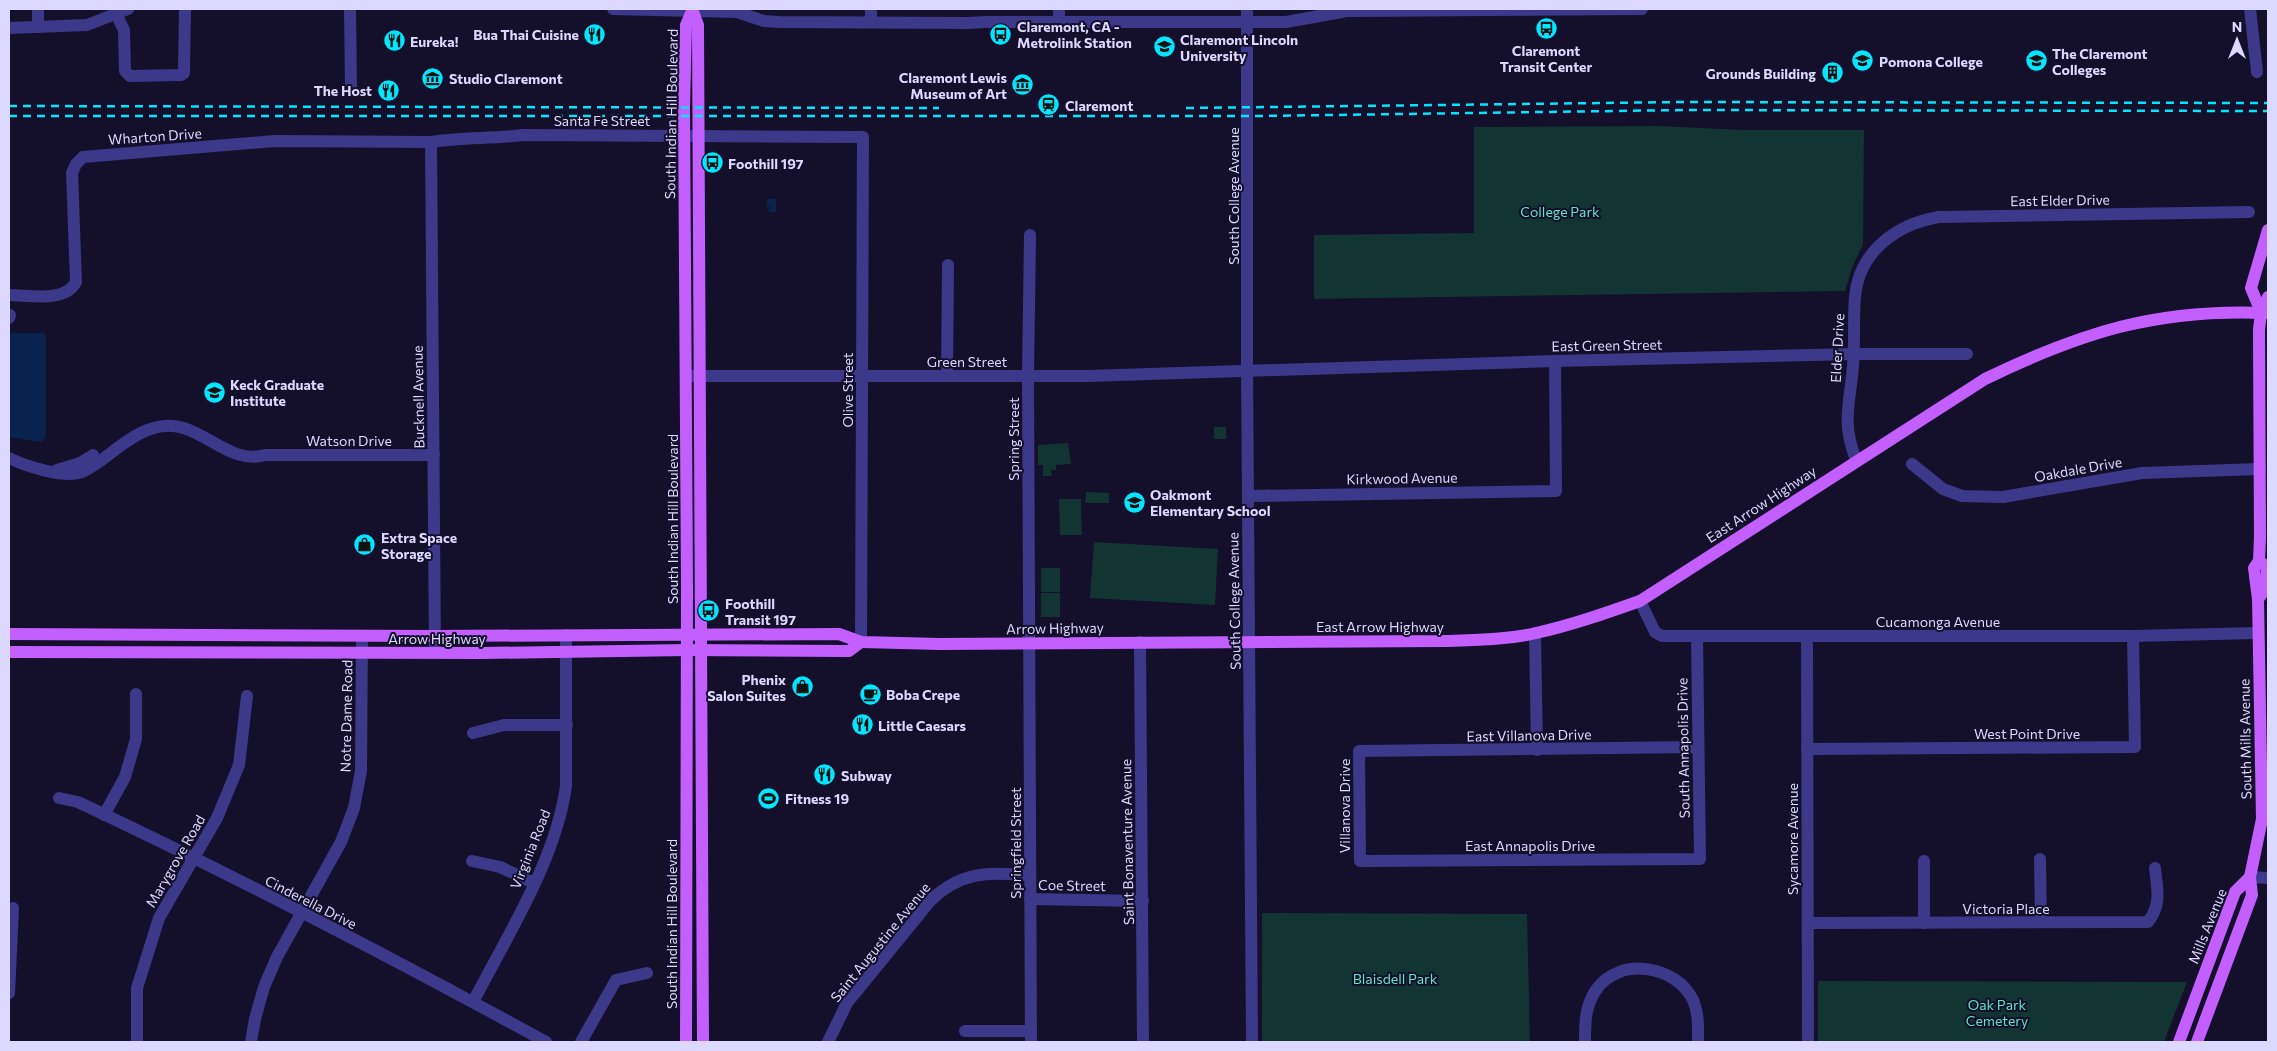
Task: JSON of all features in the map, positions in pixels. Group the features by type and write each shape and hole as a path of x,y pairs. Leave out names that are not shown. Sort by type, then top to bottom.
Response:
{"main road":[{"name":"South Indian Hill Boulevard","path":"686,1042 685,135 686,25 692,10"},
{"name":"South Indian Hill Boulevard","path":"692,10 698,25 703,1042"},
{"path":"2264,312 2251,288 2268,230"},
{"path":"2264,312 2268,297"},
{"name":"East Arrow Highway","path":"1250,641 1489,640 1535,634 1588,620 1640,600 1985,379 2028,358 2073,340 2151,319 2203,312 2264,312"},
{"name":"South Mills Avenue","path":"2250,876 2262,819 2257,633 2258,599 2264,592 2267,583 2267,567 2260,561 2264,537 2260,469 2258,361 2264,312"},
{"name":"Arrow Highway","path":"9,634 434,636 839,634 862,642 1250,641"},
{"name":"Arrow Highway","path":"9,652 849,651 862,642"},
{"path":"2197,1042 2252,895 2250,876"},
{"name":"Mills Avenue","path":"2179,1042 2235,892 2250,876"}],"street":[{"path":"38,9 38,27"},
{"path":"9,28 87,25 122,11 125,71 130,76 181,75 184,73 185,9"},
{"path":"350,9 351,87"},
{"path":"613,9 736,12 764,21 779,22 1059,22 1248,15 1286,22 1347,11 1642,9"},
{"path":"871,9 871,22"},
{"path":"1059,9 1059,22"},
{"path":"2250,9 2257,72"},
{"name":"South College Avenue","path":"1248,15 1247,369 1252,1042"},
{"name":"Santa Fe Street","path":"431,142 451,139 495,139 523,135 863,137"},
{"name":"Olive Street","path":"862,642 863,137"},
{"name":"Wharton Drive","path":"9,294 62,295 71,291 76,282 72,173 76,164 83,157 275,141 431,142"},
{"name":"Bucknell Avenue","path":"431,142 435,652"},
{"name":"East Elder Drive","path":"1879,244 1908,226 1923,220 1940,217 2249,212"},
{"name":"Spring Street","path":"1029,643 1028,376 1030,235"},
{"name":"Elder Drive","path":"1856,460 1850,443 1847,420 1854,354 1855,296 1858,280 1866,259 1879,244"},
{"path":"947,375 948,265"},
{"name":"East Green Street","path":"1247,369 1854,354 1967,354"},
{"name":"Kirkwood Avenue","path":"1248,496 1556,491 1555,361"},
{"name":"Green Street","path":"686,376 1088,376 1247,369"},
{"name":"Watson Drive","path":"9,458 28,467 55,471 80,463 141,425 167,417 189,420 238,446 258,450 265,455 434,455"},
{"name":"Oakdale Drive","path":"1912,464 1925,477 1943,489 1962,496 2003,497 2142,472 2260,469"},
{"name":"Cucamonga Avenue","path":"1640,600 1655,632 1662,636 2133,636 2257,633"},
{"path":"1535,634 1537,750"},
{"name":"Virginia Road","path":"473,1002 534,883 547,854 564,805 567,725 566,635"},
{"name":"Notre Dame Road","path":"252,1042 255,1019 264,987 277,957 341,842 354,808 361,771 362,636"},
{"name":"South Annapolis Drive","path":"1697,636 1700,859"},
{"name":"Sycamore Avenue","path":"1807,636 1808,1042"},
{"name":"West Point Drive","path":"1807,749 2135,747 2133,636"},
{"name":"Saint Bonaventure Avenue","path":"1140,642 1143,1042"},
{"name":"Springfield Street","path":"1029,643 1031,1036"},
{"path":"104,814 125,777 136,739 136,694"},
{"name":"Marygrove Road","path":"137,1042 137,988 159,918 192,858 217,818 239,765 247,696"},
{"path":"473,733 504,725 567,725"},
{"name":"East Villanova Drive","path":"1359,751 1698,747"},
{"name":"Villanova Drive","path":"1359,751 1360,862"},
{"name":"Cinderella Drive","path":"59,798 78,802 192,858 473,1002 546,1042"},
{"name":"East Annapolis Drive","path":"1360,862 1700,859"},
{"path":"2040,860 2041,922"},
{"path":"472,862 500,867 534,883"},
{"path":"1924,862 1924,923"},
{"name":"Victoria Place","path":"1808,923 2148,922 2156,912 2158,898 2155,868"},
{"name":"Saint Augustine Avenue","path":"828,1042 847,1003 931,900 944,888 975,874 1030,875"},
{"path":"2250,876 2268,878"},
{"name":"Coe Street","path":"1030,899 1143,901"},
{"path":"9,993 14,908"},
{"path":"1585,1042 1586,1011 1596,990 1611,976 1620,972 1640,970 1661,972 1680,982 1697,1012 1698,1042"},
{"path":"581,1042 616,980 647,973"},
{"path":"965,1031 1031,1036"}],"green space":[{"name":"College Park","path":"1658,126 1744,130 1864,130 1863,244 1852,268 1845,291 1314,299 1314,235 1474,233 1474,127"},
{"path":"1214,427 1226,427 1226,439 1214,439"},
{"path":"1068,443 1071,464 1056,465 1056,470 1051,470 1052,476 1043,476 1043,465 1038,465 1038,445"},
{"path":"1086,492 1109,493 1109,503 1085,503"},
{"path":"1059,499 1081,499 1082,535 1060,535"},
{"path":"1094,542 1218,549 1215,605 1090,598"},
{"path":"1041,568 1060,568 1060,592 1041,592"},
{"path":"1041,593 1060,593 1060,617 1041,617"},
{"name":"Blaisdell Park","path":"1262,913 1527,914 1530,1042 1262,1042"},
{"name":"Oak Park Cemetery","path":"1818,981 2187,982 2164,1042 1818,1042"}],"water":[{"path":"767,199 776,199 776,212 768,210 770,207 767,206"},
{"path":"12,333 43,333 46,335 46,431 42,442 9,437 9,336"}],"railway":[{"path":"1186,108 1686,102 2268,103"},
{"path":"9,106 939,108"},
{"path":"9,116 1260,116 1685,110 2268,111"}],"place":[{"name":"Claremont Transit Center","path":"1546,28"},
{"name":"Bua Thai Cuisine","path":"595,34"},
{"name":"Claremont, CA - Metrolink Station","path":"1001,34"},
{"name":"Eureka!","path":"394,41"},
{"name":"Claremont Lincoln University","path":"1164,47"},
{"name":"Pomona College","path":"1863,61"},
{"name":"The Claremont Colleges","path":"2036,61"},
{"name":"Grounds Building","path":"1832,73"},
{"name":"Studio Claremont","path":"433,78"},
{"name":"Claremont Lewis Museum of Art","path":"1023,85"},
{"name":"The Host","path":"388,90"},
{"name":"Claremont","path":"1049,105"},
{"name":"Foothill 197","path":"712,163"},
{"name":"Keck Graduate Institute","path":"214,392"},
{"name":"Oakmont Elementary School","path":"1134,502"},
{"name":"Extra Space Storage","path":"365,545"},
{"name":"Foothill Transit 197","path":"709,611"},
{"name":"Phenix Salon Suites","path":"802,687"},
{"name":"Boba Crepe","path":"870,694"},
{"name":"Little Caesars","path":"862,725"},
{"name":"Subway","path":"825,775"},
{"name":"Fitness 19","path":"769,798"}]}
